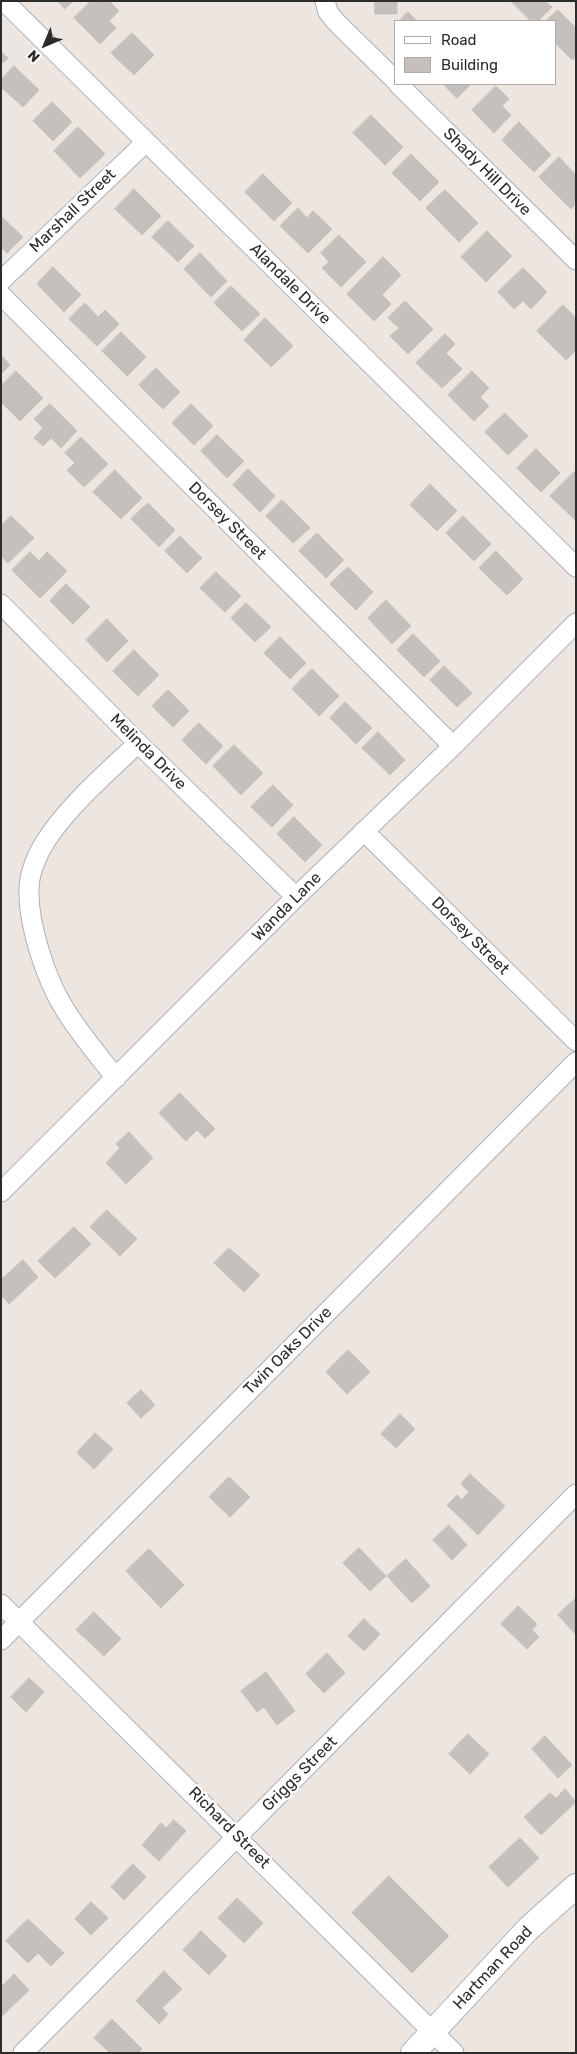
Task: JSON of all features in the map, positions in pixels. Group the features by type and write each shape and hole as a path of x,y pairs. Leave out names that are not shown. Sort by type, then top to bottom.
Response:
{"street":[{"name":"Alandale Drive","path":"4,1 576,567"},
{"name":"Shady Hill Drive","path":"325,1 328,12 337,23 394,80"},
{"name":"Shady Hill Drive","path":"399,85 576,260"},
{"name":"Marshall Street","path":"1,281 146,142"},
{"name":"Dorsey Street","path":"1,295 453,746"},
{"name":"Melinda Drive","path":"1,604 138,743 296,897"},
{"name":"Wanda Lane","path":"1,1192 296,897 453,746 576,623"},
{"path":"116,1078 82,1036 63,1006 44,962 31,918 28,891 34,864 46,840 68,812 138,743"},
{"name":"Dorsey Street","path":"364,831 576,1041"},
{"name":"Twin Oaks Drive","path":"1,1640 576,1062"},
{"name":"Griggs Street","path":"23,2053 576,1494"},
{"name":"Richard Street","path":"1,1604 454,2053"},
{"name":"Hartman Road","path":"413,2053 528,1929 576,1886"}],"building":[{"path":"58,1 73,1 65,9"},
{"path":"91,1 109,1 119,11 109,21 116,28 100,44 74,18"},
{"path":"375,1 397,1 397,14 375,14"},
{"path":"511,1 545,1 552,7 539,20 530,20"},
{"path":"558,10 576,28 576,57 572,60 557,45 557,20 547,20"},
{"path":"408,12 416,20 400,20"},
{"path":"132,33 154,55 134,75 111,53"},
{"path":"1,52 8,58 1,64"},
{"path":"14,66 39,90 23,107 1,87 1,80"},
{"path":"444,85 470,85 457,98"},
{"path":"496,86 509,99 502,106 511,115 494,133 472,110"},
{"path":"52,102 72,122 53,141 33,121"},
{"path":"371,115 403,147 385,165 353,133"},
{"path":"519,122 551,155 534,172 502,140"},
{"path":"78,127 105,154 80,178 54,151"},
{"path":"411,154 439,182 420,201 392,173"},
{"path":"559,157 576,175 576,204 571,209 539,177"},
{"path":"263,174 292,203 274,221 245,192"},
{"path":"134,189 161,216 142,235 115,209"},
{"path":"445,190 478,223 459,242 426,208"},
{"path":"298,208 307,218 313,211 332,229 308,253 280,226"},
{"path":"1,216 23,237 7,253 1,247"},
{"path":"168,221 194,246 178,262 152,237"},
{"path":"487,231 512,256 486,282 461,257"},
{"path":"339,235 366,262 341,287 322,268 329,262 321,253"},
{"path":"200,253 227,281 211,297 184,269"},
{"path":"383,257 401,275 382,295 391,304 374,321 347,294"},
{"path":"53,267 81,295 64,312 37,284"},
{"path":"523,268 547,292 531,309 523,301 514,309 498,292"},
{"path":"231,286 260,314 242,331 214,303"},
{"path":"405,301 433,329 408,354 390,336 399,328 388,318"},
{"path":"85,303 98,317 105,310 119,324 97,346 69,319"},
{"path":"563,305 576,318 576,350 566,360 537,331"},
{"path":"265,318 293,346 271,367 244,340"},
{"path":"121,332 146,357 127,376 102,351"},
{"path":"445,334 455,344 446,353 462,369 442,388 416,363"},
{"path":"1,355 10,365 1,374"},
{"path":"156,368 180,392 163,409 139,385"},
{"path":"16,371 43,398 20,421 1,402 1,386"},
{"path":"472,371 489,388 480,397 489,406 474,421 448,395"},
{"path":"50,404 77,431 61,448 51,438 43,446 34,438 43,428 34,419"},
{"path":"191,404 213,426 194,445 172,423"},
{"path":"505,413 528,436 508,455 485,432"},
{"path":"217,435 244,461 227,478 201,451"},
{"path":"81,437 108,464 84,487 67,470 75,463 65,453"},
{"path":"536,449 560,473 541,492 517,468"},
{"path":"248,469 275,496 260,512 233,485"},
{"path":"115,470 142,498 121,519 93,492"},
{"path":"574,472 576,474 576,521 550,496"},
{"path":"430,484 457,511 437,531 410,505"},
{"path":"282,500 310,528 293,543 266,516"},
{"path":"148,503 175,530 159,547 131,519"},
{"path":"11,516 34,538 8,563 1,556 1,526"},
{"path":"463,516 491,544 474,561 446,533"},
{"path":"317,533 344,560 326,578 299,551"},
{"path":"180,536 202,558 187,573 165,551"},
{"path":"496,551 523,579 507,595 479,568"},
{"path":"30,552 39,561 47,552 67,571 40,598 12,570"},
{"path":"348,567 373,592 356,610 330,584"},
{"path":"216,572 241,596 225,612 200,588"},
{"path":"66,584 90,607 73,624 50,601"},
{"path":"386,600 411,626 392,644 368,618"},
{"path":"246,603 271,627 255,642 231,618"},
{"path":"107,619 128,641 107,662 86,640"},
{"path":"413,634 440,661 424,677 397,650"},
{"path":"280,637 306,663 290,679 264,653"},
{"path":"134,650 159,675 138,696 113,671"},
{"path":"444,666 472,693 457,707 430,680"},
{"path":"312,669 339,696 319,716 292,689"},
{"path":"168,690 189,711 173,727 152,706"},
{"path":"345,702 372,728 356,744 330,718"},
{"path":"199,723 223,746 206,764 182,740"},
{"path":"378,732 405,760 390,775 362,748"},
{"path":"234,745 263,773 241,795 213,766"},
{"path":"273,785 293,805 272,827 251,807"},
{"path":"294,817 322,845 305,862 277,834"},
{"path":"180,1093 215,1129 205,1138 197,1130 186,1141 159,1113"},
{"path":"129,1132 153,1158 126,1184 106,1163 120,1148 116,1144"},
{"path":"107,1210 137,1239 120,1256 90,1227"},
{"path":"74,1227 91,1244 55,1278 38,1261"},
{"path":"229,1248 260,1275 244,1292 214,1263"},
{"path":"23,1260 38,1277 9,1304 1,1295 1,1280"},
{"path":"348,1350 370,1372 347,1394 326,1372"},
{"path":"141,1390 155,1405 141,1418 127,1403"},
{"path":"400,1414 415,1429 396,1448 381,1434"},
{"path":"95,1433 113,1449 94,1469 77,1453"},
{"path":"470,1474 505,1506 478,1535 447,1505 457,1495 462,1500 469,1492 461,1484"},
{"path":"229,1477 250,1497 230,1517 209,1497"},
{"path":"449,1525 467,1545 452,1560 433,1540"},
{"path":"359,1548 386,1576 370,1591 343,1563"},
{"path":"149,1549 184,1585 161,1608 126,1571"},
{"path":"406,1559 430,1586 412,1603 387,1576"},
{"path":"576,1598 576,1635 558,1615"},
{"path":"518,1606 537,1624 532,1630 539,1637 527,1649 501,1624"},
{"path":"94,1612 121,1639 104,1656 76,1630"},
{"path":"364,1619 380,1634 364,1651 348,1636"},
{"path":"327,1653 345,1673 324,1693 306,1674"},
{"path":"266,1672 295,1711 277,1725 264,1707 257,1712 241,1691"},
{"path":"29,1678 44,1692 26,1712 11,1697"},
{"path":"468,1734 489,1754 470,1774 449,1754"},
{"path":"545,1736 572,1765 558,1778 532,1749"},
{"path":"565,1789 576,1802 541,1835 524,1817 550,1793 556,1798"},
{"path":"174,1820 186,1831 159,1861 142,1845 161,1823 166,1828"},
{"path":"520,1838 539,1858 508,1887 489,1867"},
{"path":"133,1864 146,1877 124,1900 111,1887"},
{"path":"389,1876 449,1936 412,1973 352,1913"},
{"path":"237,1898 263,1923 244,1943 218,1918"},
{"path":"91,1902 108,1918 91,1935 75,1919"},
{"path":"28,1919 64,1953 51,1966 38,1953 28,1963 6,1941"},
{"path":"201,1931 227,1956 209,1975 183,1950"},
{"path":"164,1971 182,1989 162,2008 168,2014 159,2024 136,2001"},
{"path":"14,1974 29,1990 1,2017 1,1983 3,1985"},
{"path":"112,2019 142,2049 138,2053 110,2053 94,2038"}]}
